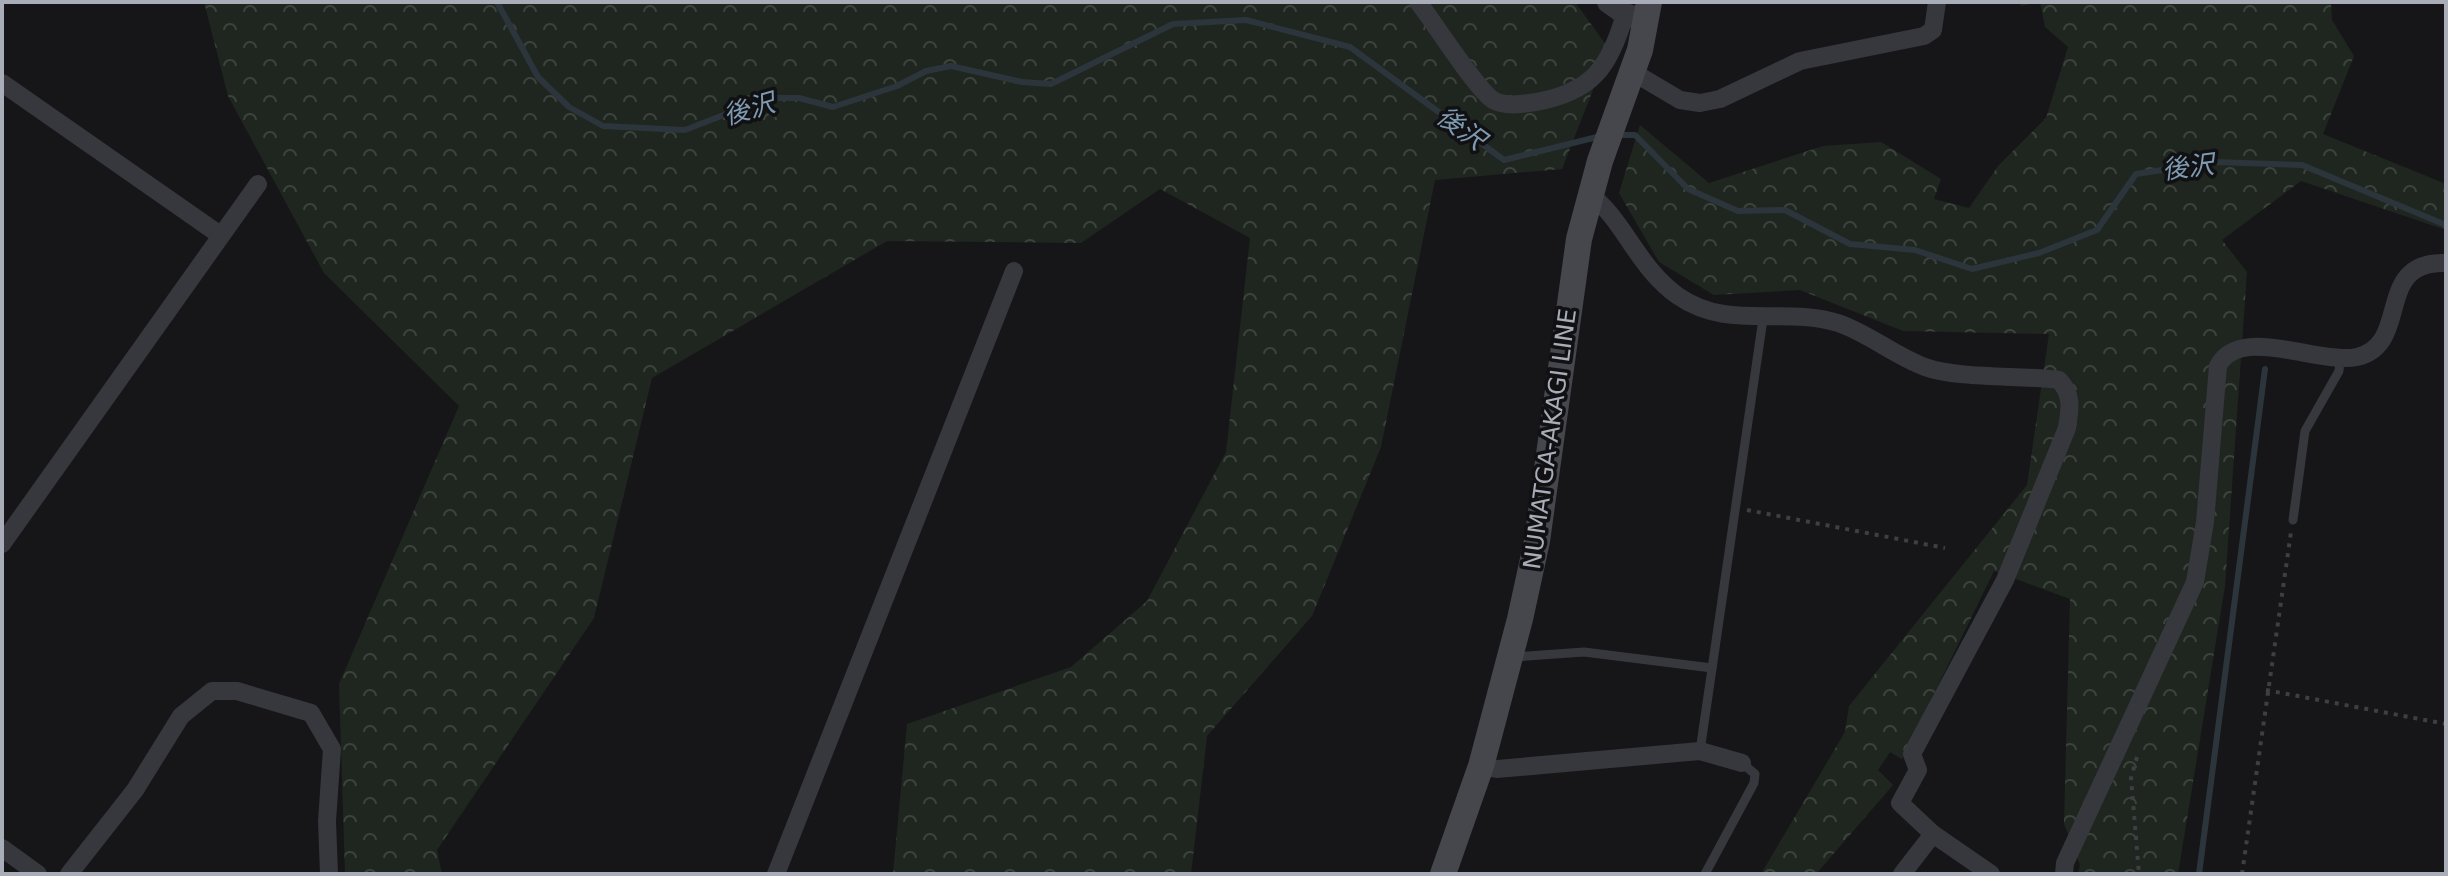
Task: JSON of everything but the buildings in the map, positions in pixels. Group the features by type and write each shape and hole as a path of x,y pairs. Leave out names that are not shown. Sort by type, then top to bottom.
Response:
{"main road":[{"name":"NUMATGA-AKAGI LINE","path":"1443,874 1481,766 1511,657 1537,541 1579,239 1600,161 1631,71 1632,10"}],"street":[{"path":"1418,2 1493,100 1517,105 1557,98 1587,85 1609,60 1632,10"},
{"path":"1631,71 1680,100 1691,104 1710,102 1800,61 1924,36 1933,30 1937,2"},
{"path":"2,83 220,235"},
{"path":"2,544 258,184"},
{"path":"1591,195 1613,217 1644,263 1677,296 1710,313 1763,319 1809,318 1839,323 1928,369 2059,380 2066,387 2071,404 2067,428 2005,580 1912,754 1918,770 1900,803 1933,834 1991,874"},
{"path":"2064,874 2065,863 2195,582 2205,522 2218,366 2223,357 2230,350 2248,346 2340,359 2359,357 2380,344 2388,331 2402,283 2409,274 2431,264 2446,263"},
{"path":"776,874 1014,271"},
{"path":"69,874 135,790 181,716 212,691 237,691 311,713 319,725 332,749 327,821 329,874"},
{"path":"1481,766 1497,769 1700,751 1742,763"},
{"path":"1902,874 1933,834"},
{"path":"2,848 38,874"}],"lane":[{"path":"1700,751 1763,319"},
{"path":"2293,520 2305,431 2339,371 2340,359"},
{"path":"1511,657 1584,652 1712,668"},
{"path":"1705,874 1754,783 1755,774 1742,763"}],"path":[{"path":"1736,508 1945,548"},
{"path":"2242,874 2266,690 2293,520"},
{"path":"2266,690 2446,724"},
{"path":"2139,749 2131,778 2139,874"}],"green space":[{"path":"204,2 1575,2 1609,49 1562,169 1435,180 1381,447 1312,616 1207,736 1191,874 893,874 907,724 1071,667 1147,601 1226,452 1250,238 1160,189 1081,243 887,241 652,378 594,618 437,850 442,874 345,874 339,684 459,406 324,273 228,96"},
{"path":"2040,2 2331,2 2332,20 2354,56 2323,134 2446,184 2446,230 2301,181 2222,240 2247,272 2225,586 2178,874 2078,874 2080,865 2064,824 2070,599 1994,571 1902,759 1890,752 1878,770 1893,785 1816,874 1761,874 1845,732 1849,706 2027,485 2049,334 1903,331 1800,290 1714,295 1659,262 1619,193 1640,125 1709,183 1823,146 1881,142 1941,179 1934,199 1969,208 1998,166 2046,118 2068,47 2045,27"}],"waterway":[{"name":"後沢","path":"497,2 538,77 569,107 603,126 685,130 767,98 799,98 833,107 897,86 926,71 951,66 1022,82 1051,84 1173,24 1246,20 1350,47 1504,160 1601,136"},
{"name":"後沢","path":"1616,135 1635,135 1688,189 1738,211 1785,210 1850,244 1915,250 1972,269 2039,253 2097,230 2136,174 2215,162 2302,165 2446,225"},
{"path":"2199,874 2265,369"}]}
